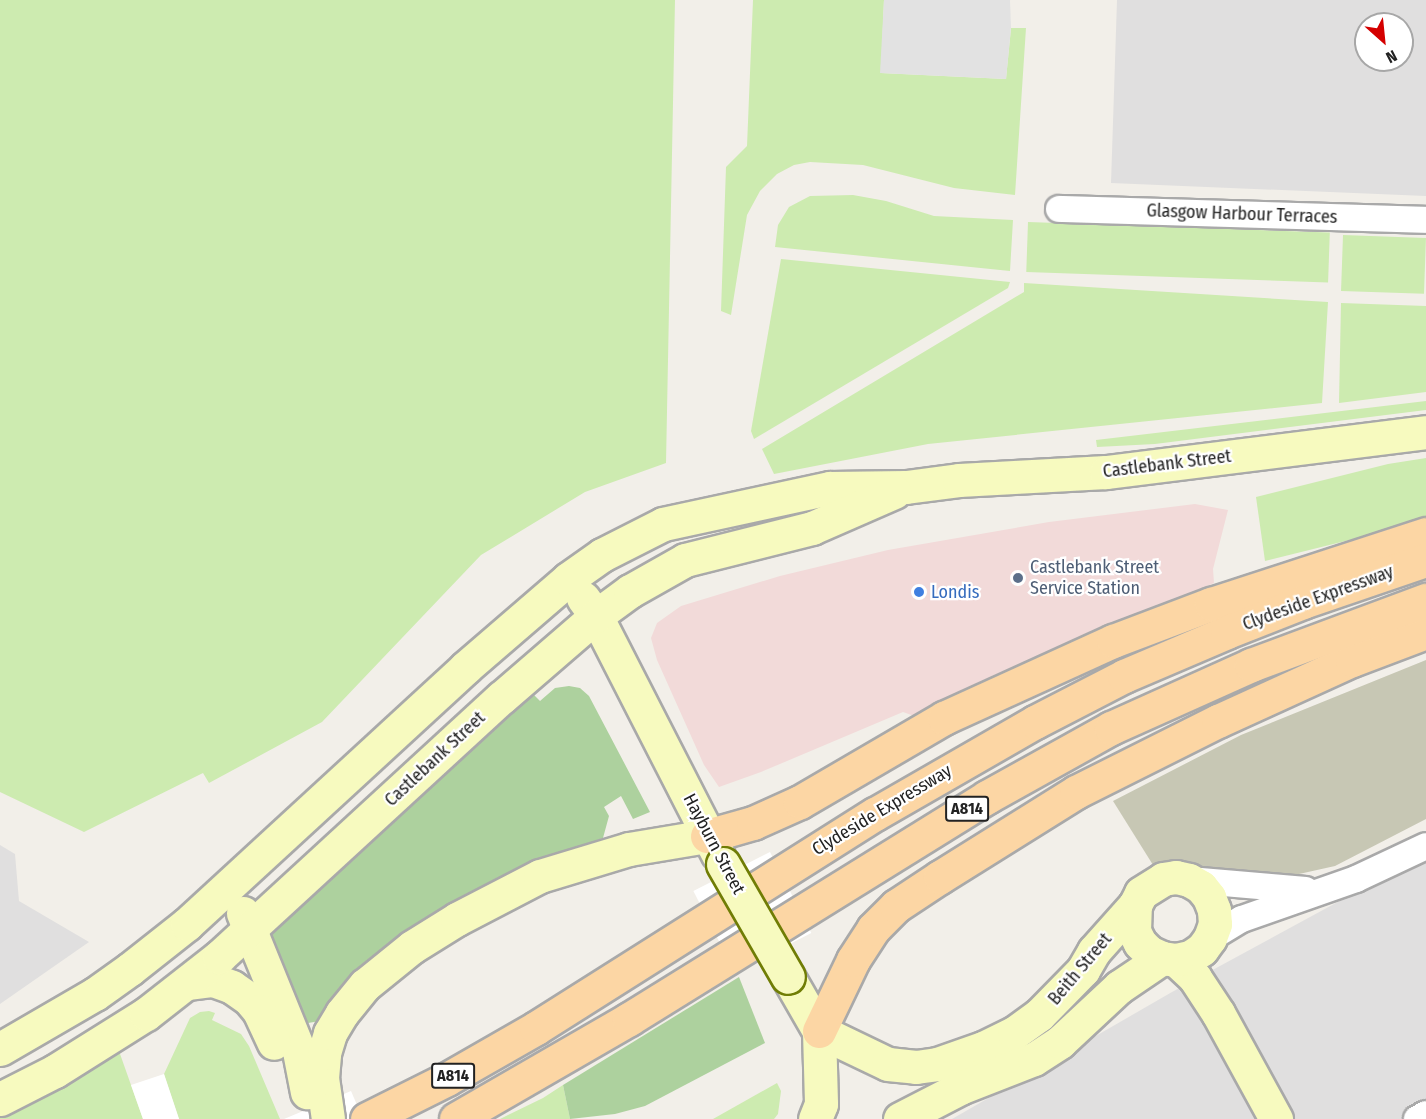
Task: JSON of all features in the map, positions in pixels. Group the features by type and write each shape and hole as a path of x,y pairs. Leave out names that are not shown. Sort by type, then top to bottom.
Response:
{"main road":[{"name":"Castlebank Street","path":"0,1049 95,994 130,969 231,883 465,668 568,579 602,555 663,524 830,488 906,487 959,480 1106,472 1426,432"},
{"name":"Castlebank Street","path":"0,1099 55,1071 100,1044 146,1014 187,983 250,932 501,698 596,616 639,585 685,560 812,528 906,487"},
{"path":"327,1119 322,1078 324,1053 330,1033 342,1013 365,985 411,947 457,919 540,876 585,860 629,849 715,850 753,823 800,802 944,718 1113,641 1222,601 1426,534"},
{"name":"Clydeside Expressway","path":"367,1119 447,1079 536,1028 875,814 1035,722 1124,676 1227,632 1303,602 1426,560"},
{"name":"Hayburn Street","path":"568,579 596,616 715,850 819,1031 821,1104 815,1119"},
{"name":"Clydeside Expressway","path":"456,1119 629,1019 987,797 1111,728 1251,665 1426,600"},
{"path":"819,1031 853,960 873,928 896,906 940,877 1076,792 1218,721 1352,660 1426,632"},
{"name":"Beith Street","path":"819,1031 888,1064 916,1067 937,1064 983,1048 1014,1033 1046,1009 1083,970 1094,951 1135,905 1141,893 1156,882 1176,877 1189,880"},
{"path":"1189,880 1201,887 1214,910 1215,924 1208,941 1218,1013"},
{"path":"231,883 299,1051 307,1092"},
{"name":"Beith Street","path":"1135,905 1133,918 1137,937 1149,952 1169,959"},
{"name":"Beith Street","path":"900,1119 960,1088 1034,1059 1060,1042 1119,987 1169,959 1190,957 1208,941"},
{"path":"1169,959 1195,978 1218,1013 1276,1119"},
{"path":"187,983 213,980 232,987 249,999 259,1011 280,1058 327,1119"}],"street":[{"name":"Glasgow Harbour Terraces","path":"1059,209 1426,220"},
{"name":"Beith Street","path":"1208,941 1242,919 1365,876 1426,846"},
{"name":"Beith Street","path":"1189,880 1251,887 1321,891"},
{"path":"1417,1119 1426,1114"}],"shaded area":[{"path":"884,0 1010,0 1011,28 1006,79 880,73"},
{"path":"1117,0 1426,0 1426,196 1111,183"},
{"path":"1195,504 1228,510 1213,569 1214,583 1052,652 917,717 903,712 761,772 719,787 704,765 657,660 651,638 657,623 681,606 780,576 888,550 1049,522"},
{"path":"1426,660 1426,819 1335,866 1290,876 1228,873 1191,863 1153,865 1113,801 1241,735"},
{"path":"0,845 15,854 19,901 89,942 0,1004"},
{"path":"1426,854 1426,1119 952,1119 1172,992"}],"green space":[{"path":"0,0 675,0 666,463 585,492 481,555 322,722 209,783 203,773 84,832 0,792"},
{"path":"753,0 884,0 881,73 1006,79 1011,28 1026,28 1015,195 954,188 863,165 810,162 794,165 777,174 760,191 747,215 731,315 721,311 726,167 747,146"},
{"path":"853,195 886,201 934,216 1013,220 1010,271 775,247 778,225 789,207 810,196"},
{"path":"1028,222 1330,233 1328,283 1026,272"},
{"path":"1343,235 1426,238 1424,294 1341,291"},
{"path":"781,259 1010,282 1008,288 754,439 751,431"},
{"path":"1024,283 1328,302 1322,403 928,444 774,474 762,449 1024,292"},
{"path":"1341,303 1426,306 1426,392 1339,403"},
{"path":"1426,401 1426,410 1155,444 1097,447 1096,440"},
{"path":"1426,458 1426,521 1265,561 1256,497 1388,464"},
{"path":"569,686 580,688 589,696 650,812 633,819 621,796 604,807 609,816 603,838 536,862 320,1021 308,1023 303,1020 268,936 532,693 540,701 555,688"},
{"path":"739,977 765,1043 645,1106 615,1114 570,1119 563,1085"},
{"path":"200,1012 215,1013 212,1020 241,1034 249,1046 280,1119 179,1119 164,1074 190,1018"},
{"path":"119,1051 143,1119 0,1119 0,1116 41,1097"},
{"path":"777,1083 781,1091 778,1114 774,1119 713,1119"},
{"path":"563,1085 570,1119 500,1119 543,1098"}],"pier":[{"path":"770,852 811,933 735,972 693,891"},
{"path":"164,1074 179,1119 143,1119 131,1085"},
{"path":"351,1091 363,1119 284,1119"}],"place":[{"name":"Castlebank Street Service Station","path":"1018,578"},
{"name":"Londis","path":"919,592"}]}
